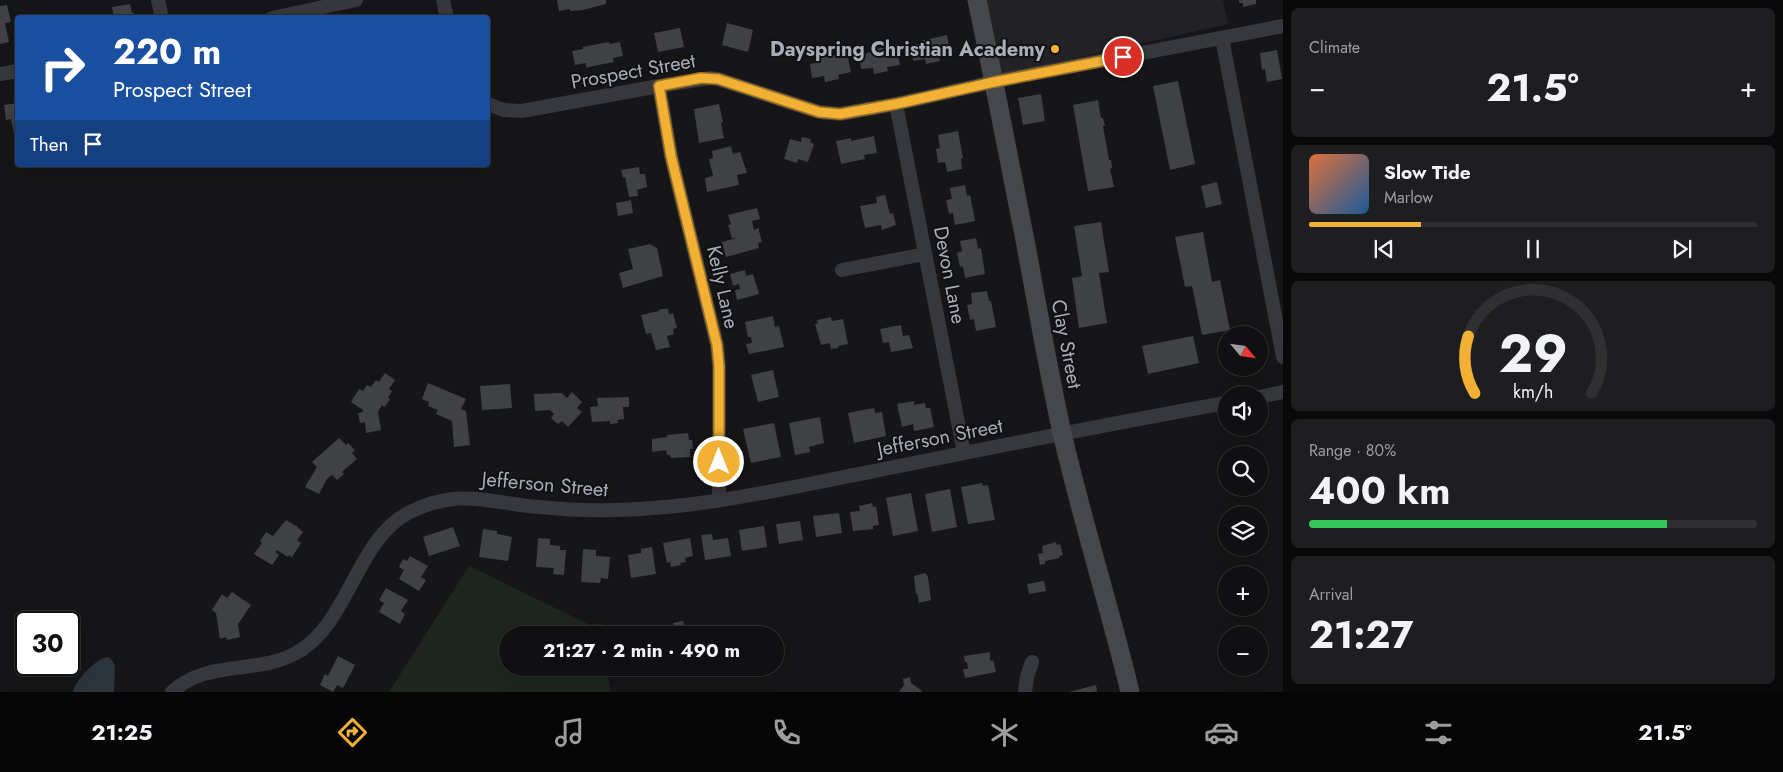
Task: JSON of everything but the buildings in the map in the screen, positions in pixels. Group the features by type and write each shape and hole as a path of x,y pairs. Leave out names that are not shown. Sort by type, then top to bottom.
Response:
{"street":[{"path":"158,0 161,15"},
{"path":"286,15 356,0"},
{"path":"443,0 446,15"},
{"name":"Clay Street","path":"977,0 1045,356 1062,433 1084,523 1110,612 1130,692"},
{"name":"Prospect Street","path":"490,105 504,110 522,111 701,78 718,79 829,114 852,112 994,82 1283,26"},
{"path":"1222,38 1283,357"},
{"path":"0,74 15,72"},
{"name":"Kelly Lane","path":"659,86 671,156 717,345 719,366 719,500"},
{"name":"Devon Lane","path":"896,104 964,453"},
{"path":"842,270 925,254"},
{"path":"1268,395 1283,392"},
{"name":"Jefferson Street","path":"172,692 181,684 196,676 274,662 290,657 304,649 317,637 332,617 376,543 389,527 406,513 446,499 462,497 569,509 614,510 719,500 1218,404"},
{"path":"1025,692 1032,662"}],"shaded area":[{"name":"Dayspring Christian Academy","path":"985,0 1223,0 1228,24 1000,75"},
{"path":"469,566 590,625 602,623 602,626 499,626 499,676 608,676 610,692 389,692"},
{"path":"107,657 115,665 114,692 73,692 77,682 86,671"}],"place":[{"name":"Dayspring Christian Academy","path":"1055,49"}],"route":[{"path":"719,462 719,366 717,345 671,156 659,86 701,78 718,79 819,112 840,114 1123,57"}]}
